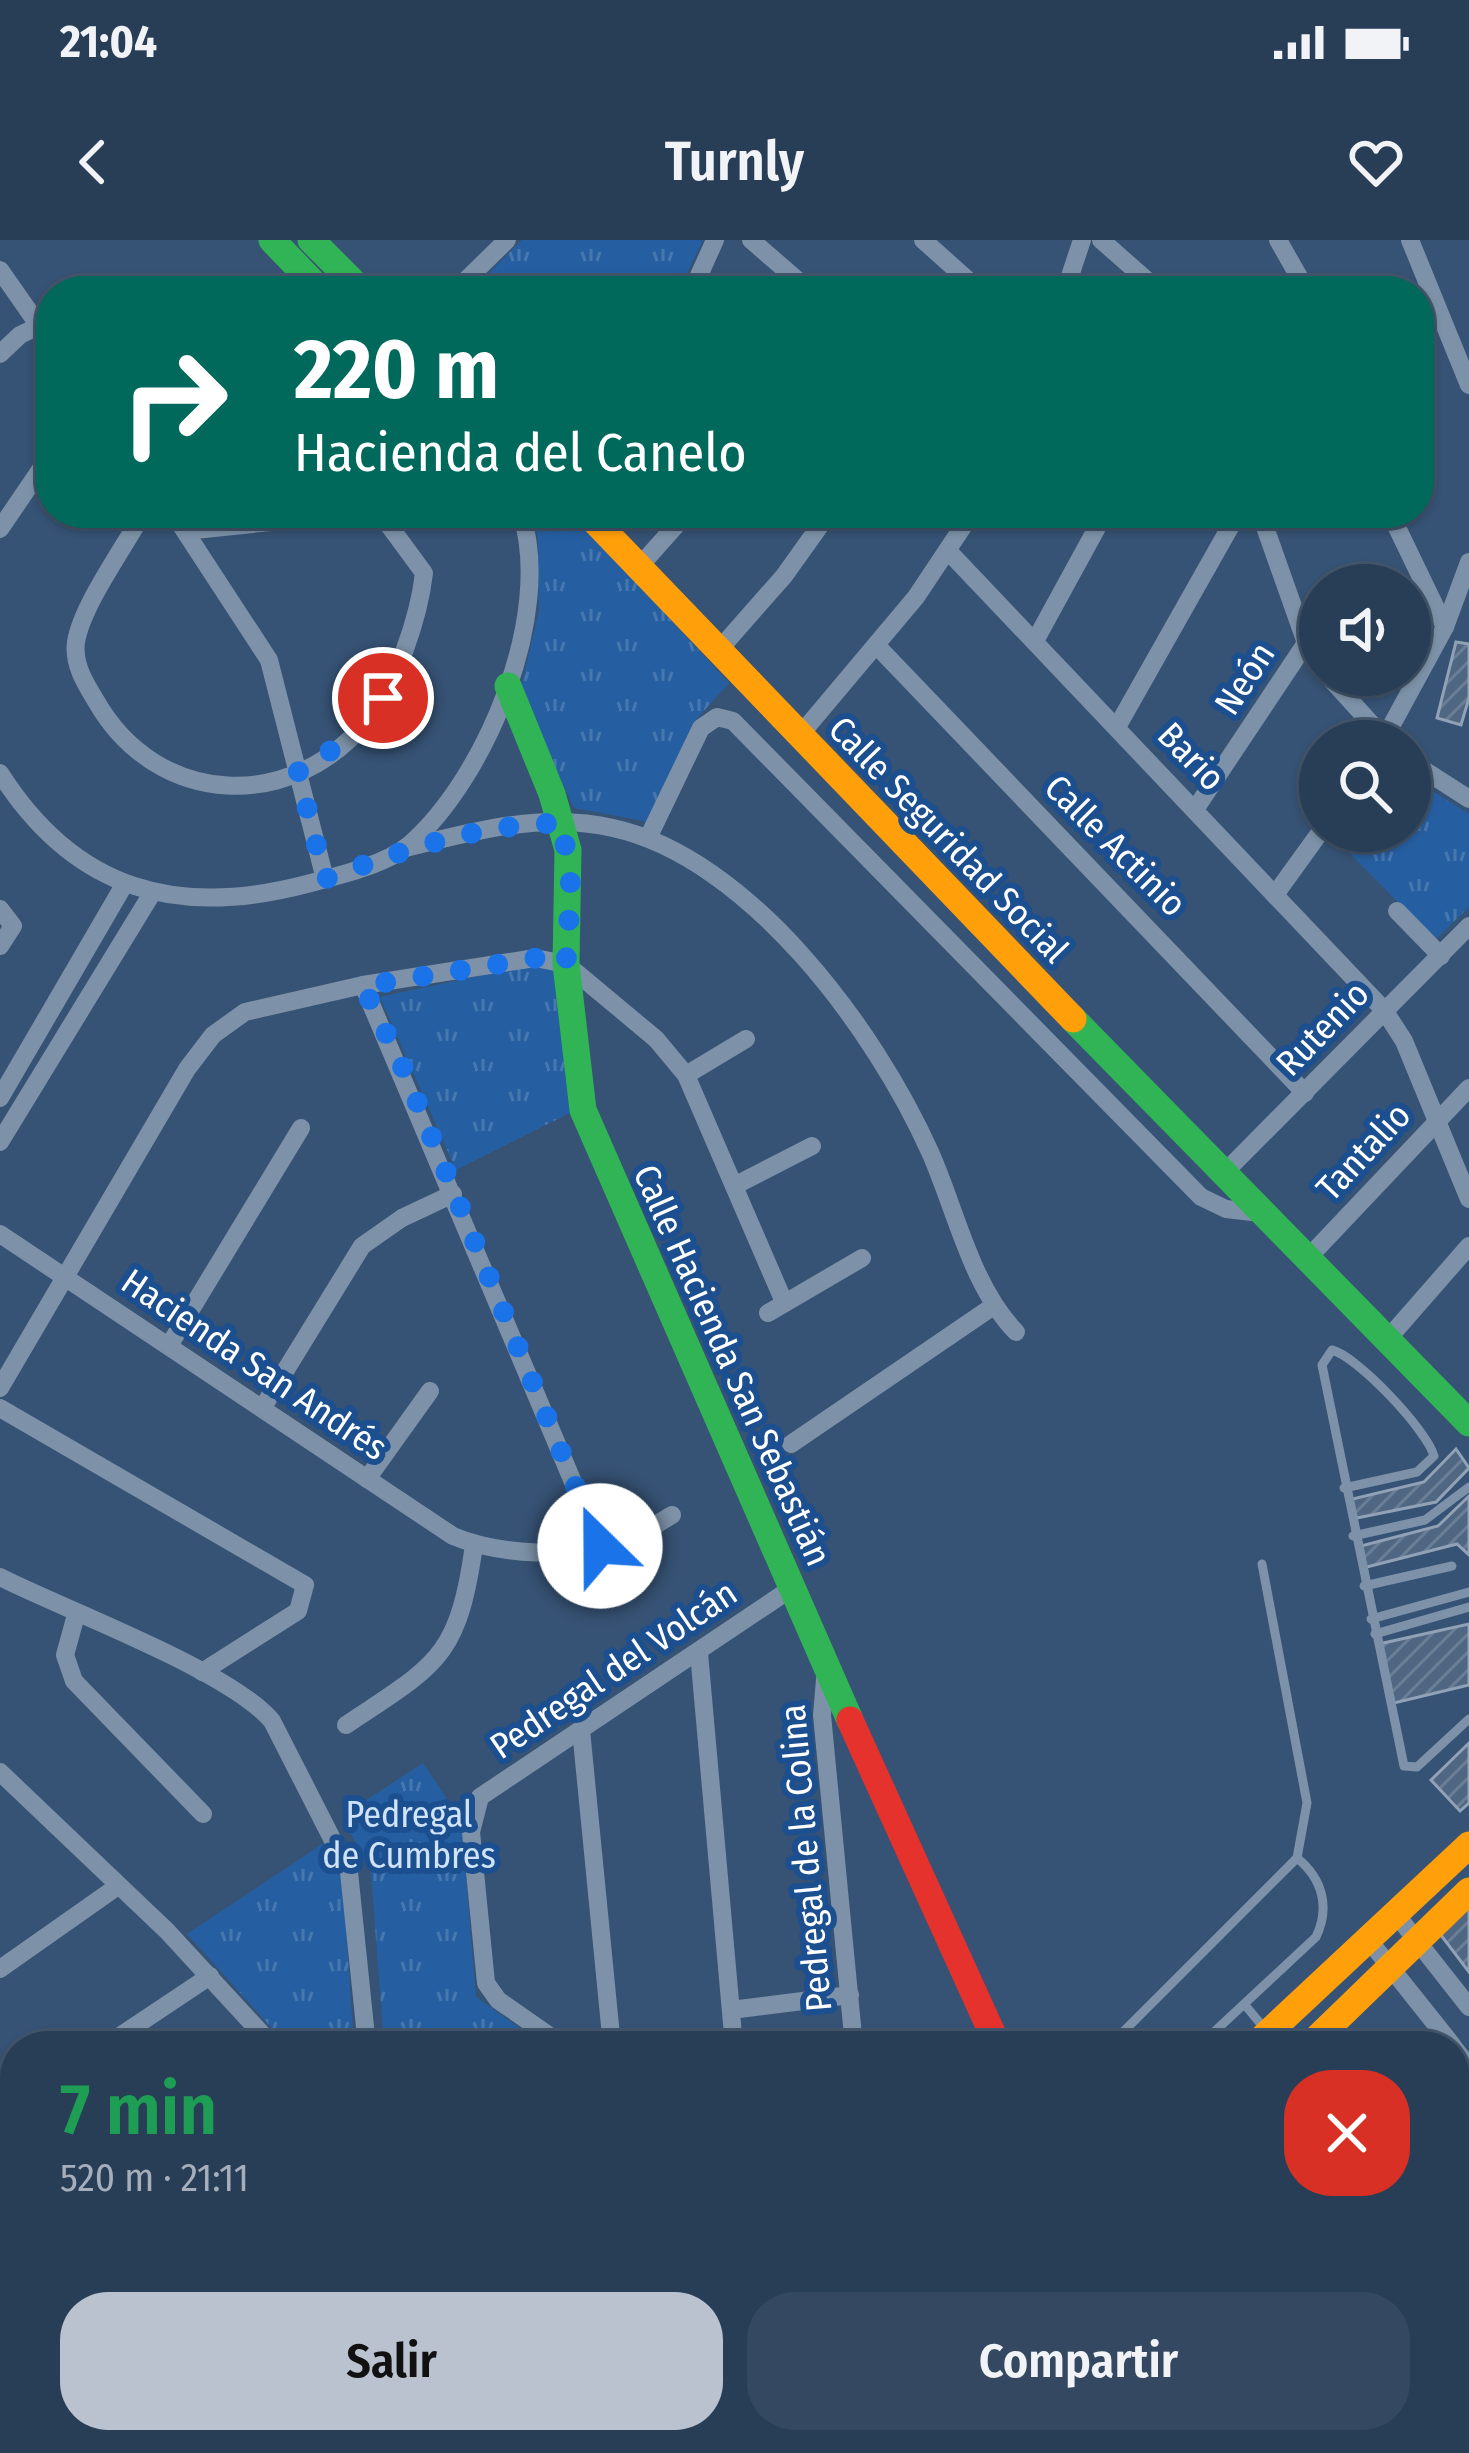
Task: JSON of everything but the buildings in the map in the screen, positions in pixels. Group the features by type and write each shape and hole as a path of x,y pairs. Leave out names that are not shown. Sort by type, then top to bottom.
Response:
{"street":[{"path":"272,240 307,276"},
{"path":"470,276 507,240"},
{"path":"699,276 715,240"},
{"path":"751,240 793,276"},
{"path":"922,240 963,276"},
{"path":"1071,276 1082,240"},
{"path":"1101,240 1142,276"},
{"path":"1278,240 1298,276"},
{"path":"1410,240 1425,276"},
{"path":"327,246 350,276"},
{"path":"0,270 36,312"},
{"path":"1434,299 1469,385"},
{"path":"0,354 36,328"},
{"path":"0,529 36,476"},
{"path":"135,528 76,640 79,669 108,722 137,754 177,778 226,786 298,772 350,738 383,698 423,584 417,559 392,528"},
{"path":"183,528 261,642 325,879"},
{"path":"185,531 215,528"},
{"path":"406,848 465,773 508,686 531,594 525,528"},
{"name":"Calle Seguridad Social","path":"601,528 1222,1175 1385,1342 1467,1417"},
{"path":"638,568 674,528"},
{"path":"718,650 784,576 818,528"},
{"path":"800,735 878,646 963,528"},
{"path":"1035,641 1097,528"},
{"path":"1117,727 1230,528"},
{"path":"1264,528 1299,624"},
{"path":"1397,528 1444,627"},
{"name":"Bario","path":"949,552 1277,892 1384,1010 1438,1118 1469,1198"},
{"path":"1395,720 1444,627 1469,562"},
{"name":"Calle Actinio","path":"878,646 1305,1093"},
{"name":"Neón","path":"1196,808 1299,654"},
{"name":"Calle Hacienda San Sebastián","path":"508,686 562,823 571,887 566,964 584,1110 992,2031"},
{"path":"1346,696 1367,720"},
{"name":"Calle Seguridad Social","path":"648,838 683,756 701,728 717,717 742,728 1202,1197 1226,1209 1261,1213"},
{"path":"0,773 56,839 124,885 151,895 227,900 325,879 406,848 505,826 562,823 648,838 731,888 862,1026 900,1087 930,1151 992,1307 1016,1332"},
{"path":"1431,775 1469,800"},
{"path":"1277,892 1306,852"},
{"path":"0,1098 124,885"},
{"path":"0,1142 151,895"},
{"path":"0,909 13,926 0,946"},
{"path":"1397,911 1441,956"},
{"name":"Rutenio","path":"1222,1175 1469,926"},
{"path":"0,1388 63,1276 213,1035 245,1012 363,986 536,958 566,964 656,1039 686,1075 736,1186 776,1307 862,1258"},
{"path":"363,986 600,1546"},
{"path":"686,1075 746,1039"},
{"name":"Tantalio","path":"1306,1260 1469,1088"},
{"path":"170,1344 301,1128"},
{"path":"736,1186 812,1146"},
{"path":"263,1407 362,1246 401,1218 454,1194"},
{"name":"Hacienda San Andrés","path":"0,1234 474,1545"},
{"path":"1385,1342 1469,1246"},
{"path":"791,1444 992,1307"},
{"path":"367,1479 430,1391"},
{"path":"0,1408 305,1585 298,1611 202,1672"},
{"path":"346,1725 411,1681 447,1648 466,1602 474,1545 622,1543 672,1515"},
{"path":"0,1577 202,1672 254,1704 272,1721 340,1849 355,1896 366,2031"},
{"name":"Pedregal del Volcán","path":"542,2031 498,2000 486,1983 471,1832 474,1807 792,1588"},
{"path":"76,1615 65,1655 74,1681 202,1814"},
{"path":"699,1653 733,2031"},
{"name":"Pedregal de la Colina","path":"827,1664 822,1715 853,2031"},
{"path":"581,1730 611,2031"},
{"path":"0,1772 210,1976 260,2031"},
{"path":"1278,2031 1367,1938 1469,1845"},
{"path":"0,1944 8,1964 118,1886"},
{"path":"1324,2031 1469,1891"},
{"path":"1395,1913 1469,2007"},
{"path":"1367,1938 1441,2031"},
{"path":"128,2031 210,1976"},
{"path":"731,2010 850,1995"},
{"path":"981,2031 985,2014"}],"lane":[{"path":"1344,1488 1417,1472 1434,1456 1429,1442 1376,1383 1332,1350 1322,1365 1344,1488 1353,1536 1404,1766 1417,1767 1469,1719"},
{"path":"1353,1536 1425,1520 1469,1487"},
{"path":"1124,2031 1297,1858 1307,1803 1262,1564"},
{"path":"1364,1586 1453,1566"},
{"path":"1371,1619 1469,1592"},
{"path":"1375,1634 1469,1607"},
{"path":"1216,2031 1316,1937 1325,1918 1324,1899 1297,1858"},
{"path":"1245,2006 1260,2031"}],"green space":[{"path":"522,240 703,240 685,276 486,276"},
{"path":"535,528 586,528 729,683 693,723 649,822 574,808 520,692 539,611"},
{"path":"1431,790 1469,814 1469,907 1435,940 1349,852 1431,852"},
{"path":"553,960 568,967 565,1076 574,1111 456,1170 380,997"},
{"name":"Pedregal de Cumbres","path":"423,1763 461,1820 476,1997 524,2031 383,2031 371,1873 342,1816"},
{"name":"Pedregal de Cumbres","path":"327,1841 343,1882 353,2031 274,2031 187,1934"}],"traffic: fast":[{"path":"272,240 307,276"},
{"path":"311,240 347,276"},
{"path":"508,686 552,794 568,850 566,964 583,1110 850,1720"},
{"path":"1073,1019 1469,1423"}],"traffic: slow":[{"path":"601,528 1073,1019"},
{"path":"1270,2031 1469,1845"},
{"path":"1324,2031 1469,1891"}],"traffic: jam":[{"path":"850,1720 991,2031"}],"route":[{"path":"383,698 333,753 298,772 325,879 406,848 466,833 562,823 571,887 566,964 536,958 363,986 404,1070 600,1546"}]}
